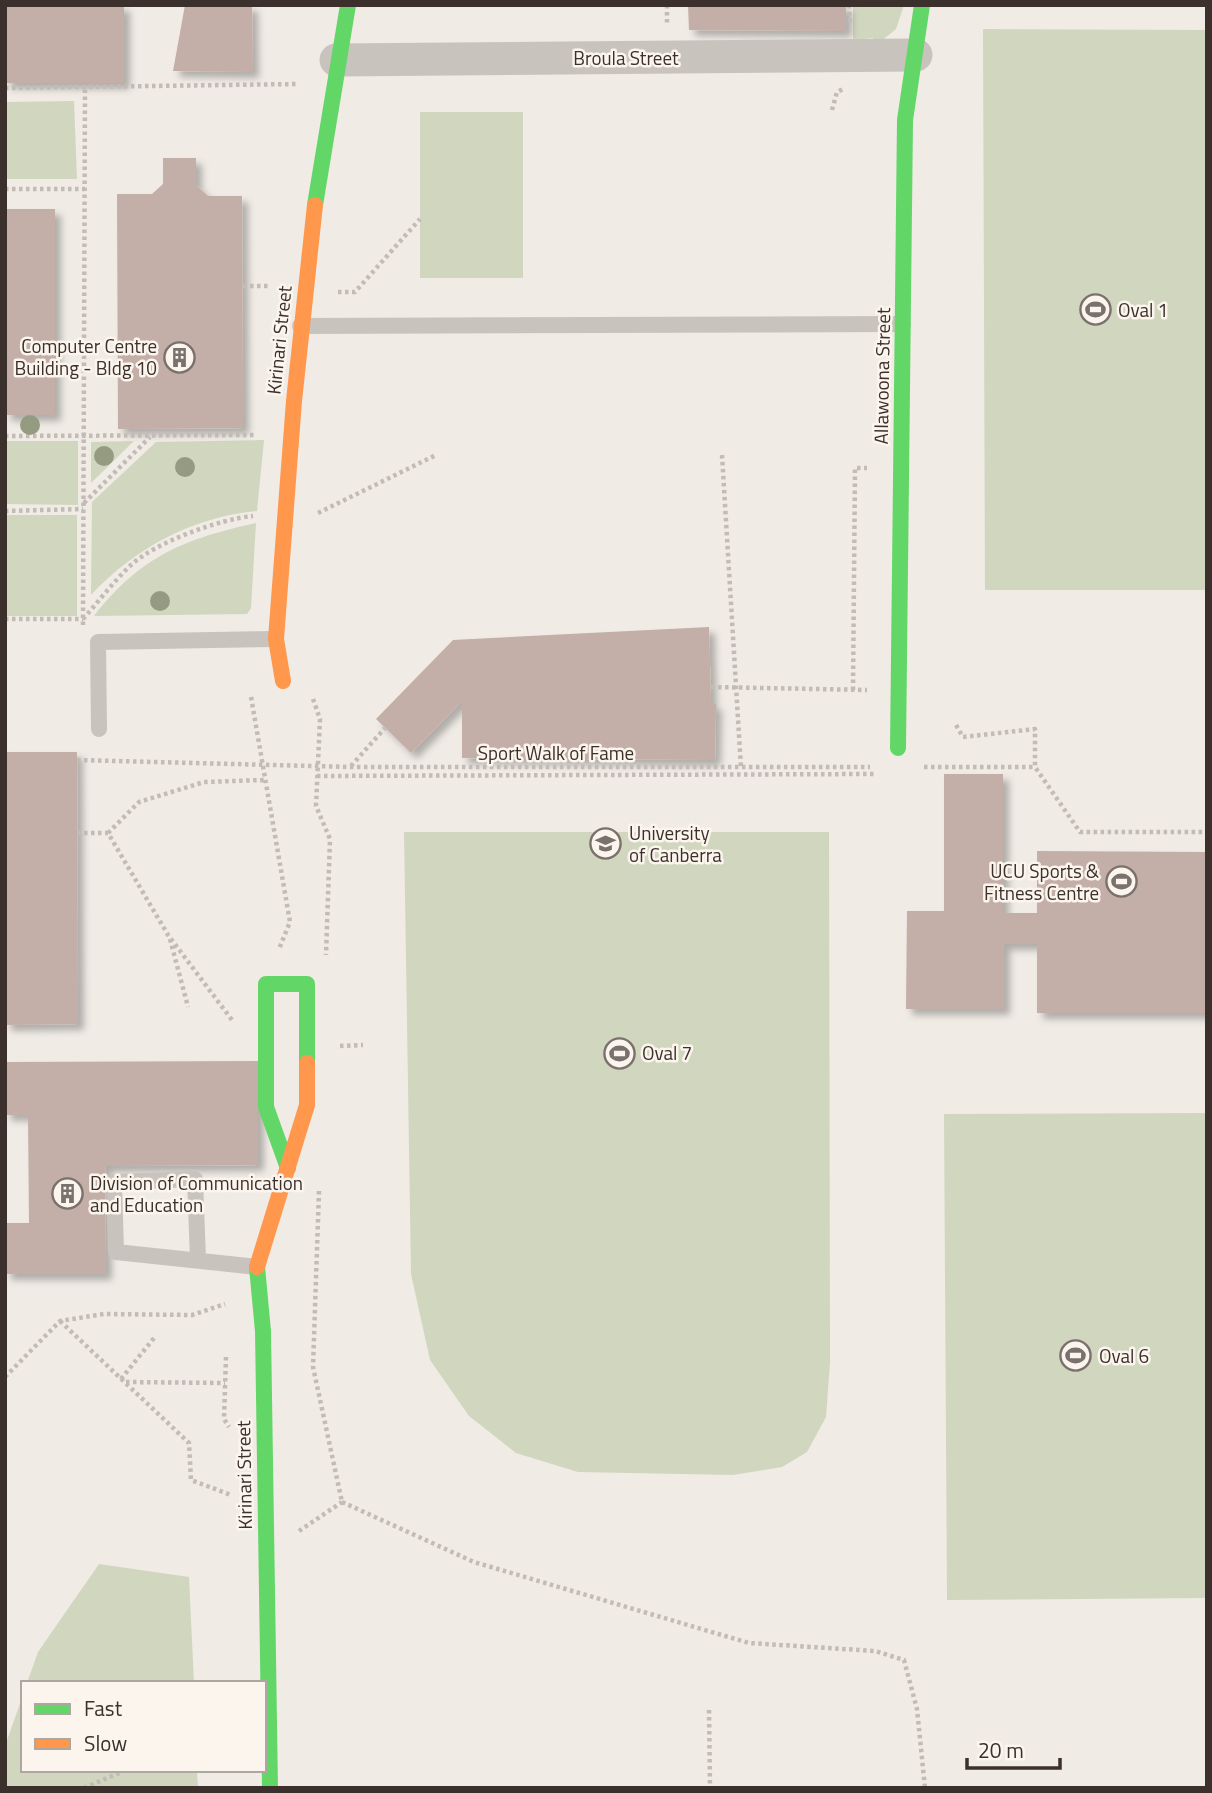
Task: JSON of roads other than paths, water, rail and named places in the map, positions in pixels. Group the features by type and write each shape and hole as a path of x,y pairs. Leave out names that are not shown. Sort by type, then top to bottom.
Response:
{"street":[{"name":"Kirinari Street","path":"283,681 276,639 300,326 336,60 348,5"},
{"name":"Allawoona Street","path":"898,748 905,120 922,5"},
{"name":"Broula Street","path":"336,60 916,55"},
{"name":"Kirinari Street","path":"270,1788 263,1344 257,1267 288,1168 307,1105 307,984 266,984 266,1107 288,1168"}],"lane":[{"path":"300,326 903,324"},
{"path":"99,729 98,642 276,639"},
{"path":"198,1259 195,1179 114,1182 116,1252 257,1267"}],"place":[{"name":"Oval 1","path":"1095,310"},
{"name":"Computer Centre Building - Bldg 10","path":"180,357"},
{"name":"University of Canberra","path":"606,844"},
{"name":"UCU Sports & Fitness Centre","path":"1122,882"},
{"name":"Oval 7","path":"619,1053"},
{"name":"Division of Communication and Education","path":"67,1194"},
{"name":"Oval 6","path":"1076,1356"}]}
